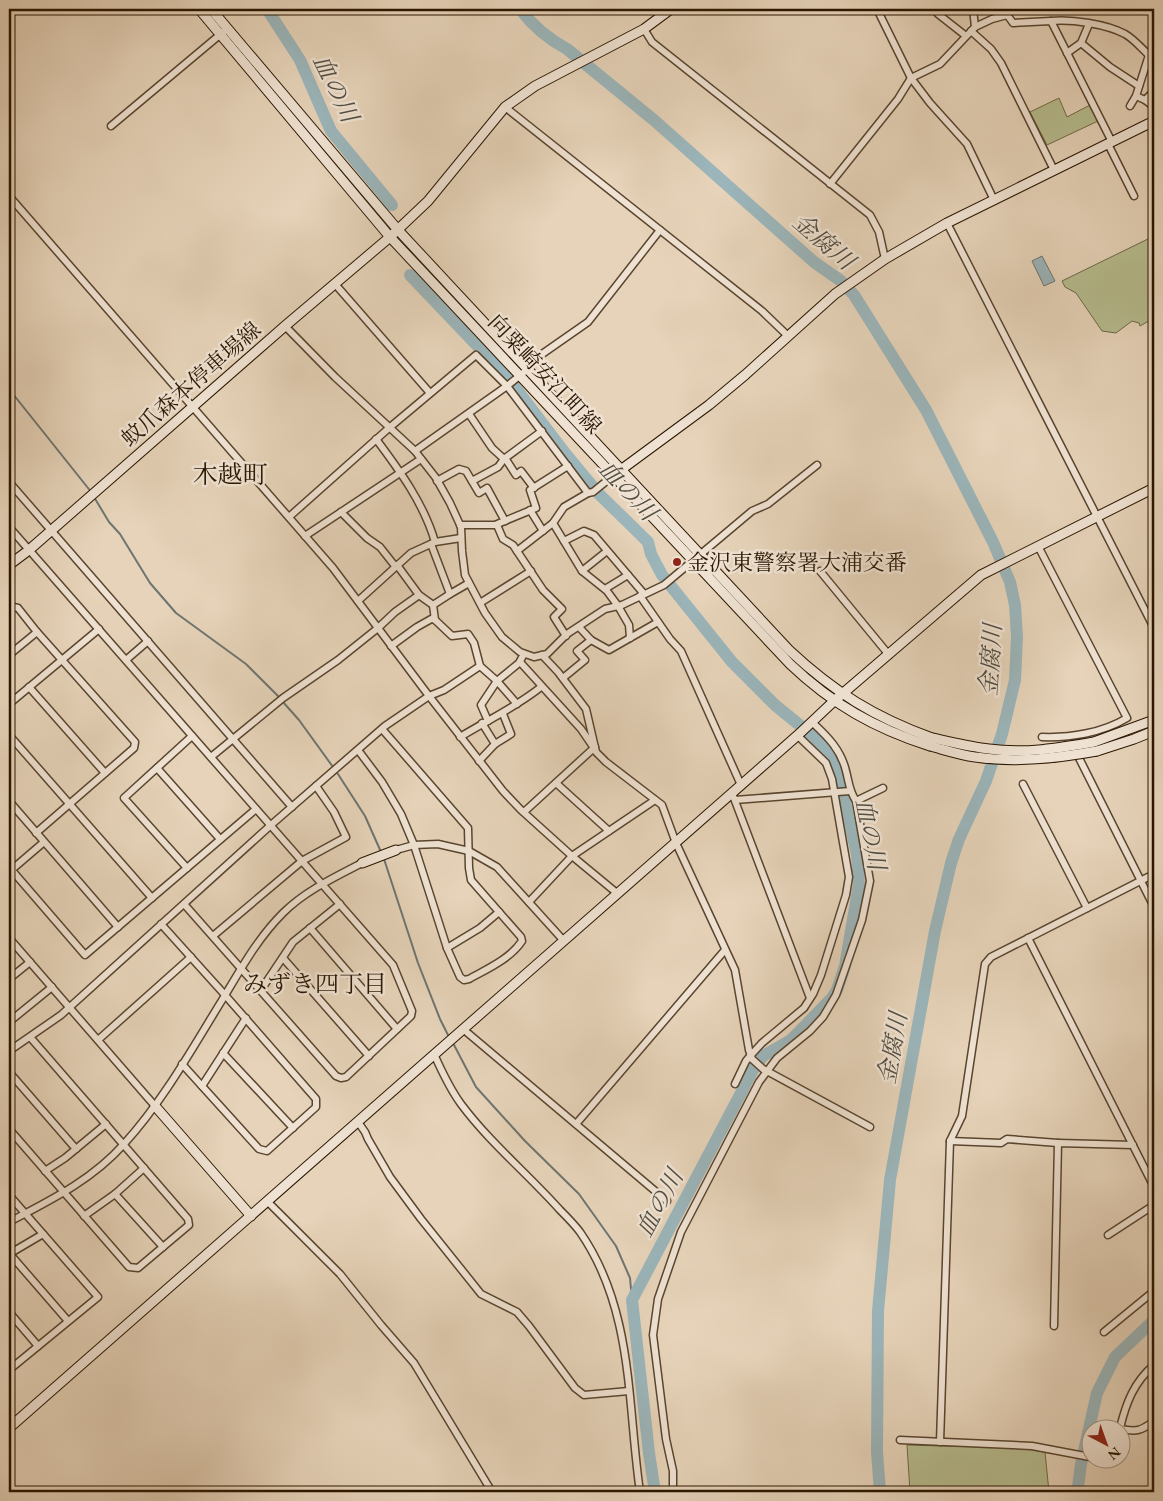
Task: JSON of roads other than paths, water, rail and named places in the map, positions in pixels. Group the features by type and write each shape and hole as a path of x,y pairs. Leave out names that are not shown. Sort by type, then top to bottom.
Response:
{"main road":[{"name":"向粟崎安江町線","path":"199,9 224,31 523,373"},
{"name":"向粟崎安江町線","path":"211,9 224,31 390,237 618,473 701,555 789,650 843,695 931,742"},
{"name":"蚊爪森本停車場線","path":"9,565 29,550 285,326 398,230 428,201 505,107 535,86 644,29 671,9"},
{"path":"618,473 709,405 836,294 871,268 948,223 1154,121"},
{"name":"向粟崎安江町線","path":"618,473 693,561 790,664 834,701 884,729 931,742 974,757 1004,760 1053,758 1154,731"},
{"path":"9,1428 676,843 734,797 741,785 798,736 834,701 981,575 1154,489"},
{"name":"向粟崎安江町線","path":"1096,746 1154,720"},
{"path":"362,863 396,850"},
{"path":"155,1106 250,1216"}],"street":[{"path":"877,9 911,78 967,144 994,200"},
{"path":"934,9 966,36"},
{"path":"973,9 973,29 1001,63 1054,170"},
{"path":"1003,9 1013,23 1064,20 1113,29 1127,35 1152,53 1136,96 1130,106"},
{"path":"830,184 893,106 911,78 940,64 973,29 992,19 1007,15"},
{"path":"1051,21 1134,196"},
{"path":"1067,53 1081,43 1089,24"},
{"path":"644,29 652,42 870,215 879,232 885,259"},
{"path":"111,126 224,31"},
{"path":"1081,43 1110,67 1139,86"},
{"path":"1145,100 1154,90"},
{"path":"1136,96 1154,107"},
{"path":"505,107 762,311 788,336"},
{"path":"9,196 333,568 428,696 503,791 572,856 618,894"},
{"path":"948,223 1154,628"},
{"path":"415,451 508,385 523,373 535,359 588,322 660,230"},
{"path":"335,284 430,394"},
{"path":"285,326 415,451 437,481 450,503 460,526 465,575 485,613 502,637 520,652 534,657 547,654 566,636 605,609 618,606 668,582 752,511 768,504 817,465"},
{"path":"289,517 376,439 476,355 508,385 568,466 593,491"},
{"path":"469,414 492,448 505,459 516,475 521,471 534,488"},
{"path":"472,482 498,466 542,431"},
{"path":"376,439 401,472 430,527 433,543 450,594"},
{"path":"305,536 421,459"},
{"path":"460,526 497,524 536,508 530,490 568,466"},
{"path":"437,481 459,469 466,471 479,493 487,488 505,521"},
{"path":"517,551 553,523 564,507 593,491 618,473"},
{"path":"9,482 292,807"},
{"path":"530,510 543,531"},
{"path":"342,512 366,538 380,547 419,595 433,605 435,620"},
{"path":"553,523 582,571 605,589 618,606 629,626 630,638"},
{"path":"497,524 504,539 513,545 544,590 562,609 554,617 566,636"},
{"path":"9,527 392,965 412,1010 411,1016 346,1077 336,1076 184,904"},
{"path":"564,541 584,531 594,536 628,575 658,622 681,651 741,785"},
{"path":"358,601 411,554 433,543 462,538"},
{"path":"1038,546 1127,718 1117,724 1086,734 1042,737"},
{"path":"582,571 607,551"},
{"path":"480,603 531,571"},
{"path":"820,572 889,655"},
{"path":"605,589 628,575"},
{"path":"433,605 469,583"},
{"path":"211,757 268,709 338,660 395,612 419,595"},
{"path":"9,606 18,608 135,742 134,748 36,833"},
{"path":"390,646 433,618 452,636 468,634 474,643 480,666 497,681 517,704"},
{"path":"579,627 591,640 609,650 658,622"},
{"path":"9,704 99,629"},
{"path":"9,655 37,632"},
{"path":"563,678 585,660 577,651 591,640"},
{"path":"126,660 148,641"},
{"path":"494,744 485,722 481,705 497,681 520,662 524,654"},
{"path":"542,655 563,678 586,709 594,748"},
{"path":"520,662 576,723 596,752 606,762 662,805 676,843 735,970 752,1057 765,1070 870,1127"},
{"path":"9,1051 62,1015 270,826 382,729 428,696 444,690 480,666"},
{"path":"28,687 105,773"},
{"path":"460,736 524,701 541,687"},
{"path":"479,761 494,744 511,734 502,714"},
{"path":"672,1492 673,1471 666,1439 653,1335 658,1299 681,1232 765,1070 810,1031 823,1016 836,995 862,920 870,881 856,801 849,792 846,770 839,750 812,723"},
{"path":"358,750 382,782 400,814 414,845 447,948 460,977 464,980 496,964 518,946 522,941 521,937 471,880 468,828 382,729"},
{"path":"9,736 152,898"},
{"path":"186,868 124,798 192,736"},
{"path":"735,1084 746,1061 752,1057 762,1043 804,1008 810,998 824,966 846,895 849,877 832,779 826,763 798,736"},
{"path":"1068,736 1154,907"},
{"path":"524,812 594,748"},
{"path":"156,768 220,840"},
{"path":"556,783 609,831"},
{"path":"1023,784 1087,908"},
{"path":"213,936 302,861 346,837 334,812 316,786"},
{"path":"856,801 883,788"},
{"path":"810,998 734,797 849,792"},
{"path":"529,902 572,856 655,800"},
{"path":"9,801 118,927"},
{"path":"44,842 10,870 85,955 256,809"},
{"path":"396,850 414,845 438,844 470,851 497,867 564,941"},
{"path":"9,1222 65,1193 96,1171 124,1145 155,1106 260,938 284,912 321,883 362,863"},
{"path":"940,1442 950,1141 962,1116 985,964 991,957 1154,874"},
{"path":"261,990 293,942 340,904"},
{"path":"447,948 480,928 499,912"},
{"path":"161,924 246,1018 317,1102 316,1107 268,1151 263,1151 258,1149 182,1064"},
{"path":"310,928 397,1029"},
{"path":"9,938 155,1106"},
{"path":"1028,938 1154,1187"},
{"path":"576,1124 725,950"},
{"path":"98,1040 191,957"},
{"path":"282,958 369,1056"},
{"path":"9,978 30,962"},
{"path":"9,1022 52,987"},
{"path":"202,1086 246,1018"},
{"path":"460,1032 576,1124 667,1202"},
{"path":"9,1129 129,1267 138,1268 189,1225 188,1219 30,1037"},
{"path":"223,1053 292,1128"},
{"path":"434,1054 446,1082 466,1110 481,1128 545,1192 580,1232 598,1265 611,1294 620,1323 626,1353 640,1492"},
{"path":"9,1072 76,1149"},
{"path":"358,1122 390,1177 481,1294 517,1312 575,1388 584,1395 629,1391"},
{"path":"45,1171 106,1124"},
{"path":"950,1141 1001,1143 1007,1139 1133,1145"},
{"path":"1054,1326 1058,1142"},
{"path":"84,1216 116,1194 144,1168"},
{"path":"116,1194 163,1247"},
{"path":"9,1195 98,1297 9,1370"},
{"path":"267,1201 340,1274 414,1363 492,1492"},
{"path":"1108,1235 1154,1205"},
{"path":"43,1234 9,1254 68,1321"},
{"path":"1104,1332 1154,1291"},
{"path":"9,1312 38,1346"},
{"path":"1123,1418 1132,1389 1154,1365"},
{"path":"1130,1430 1146,1428 1154,1421"},
{"path":"900,1440 1032,1446 1080,1455"}],"water":[{"path":"1042,256 1055,281 1044,286 1032,261"}],"waterway":[{"name":"血の川","path":"267,9 300,60 331,131 392,205"},
{"name":"金腐川","path":"520,9 541,32 567,49 655,121 814,262 841,281 854,295 926,410 993,542 1010,582 1015,605 1017,637 1015,680 1002,734 986,781 959,839 951,863 935,931 890,1180 878,1311 877,1452 880,1492"},
{"name":"血の川","path":"410,275 515,387 599,494 648,542 651,554 662,575 732,662 775,705 813,736 833,757 838,770 857,855 859,884 845,966 837,990 832,998 791,1040 763,1056 753,1070 632,1300 655,1492"},
{"path":"9,389 92,493"},
{"path":"94,497 109,522 120,534 150,583 176,613 246,664 280,698"},
{"path":"283,702 299,720 333,767"},
{"path":"336,771 365,816 381,852"},
{"path":"384,859 418,963 449,1037"},
{"path":"453,1043 476,1087 525,1141 579,1194 616,1246 630,1278 632,1300"},
{"path":"1079,1492 1081,1464 1097,1393 1115,1357 1154,1320"}],"place":[{"name":"金沢東警察署大浦交番","path":"677,562"}],"district":[{"name":"木越町","path":"230,474"},
{"name":"みずき四丁目","path":"315,983"}]}
